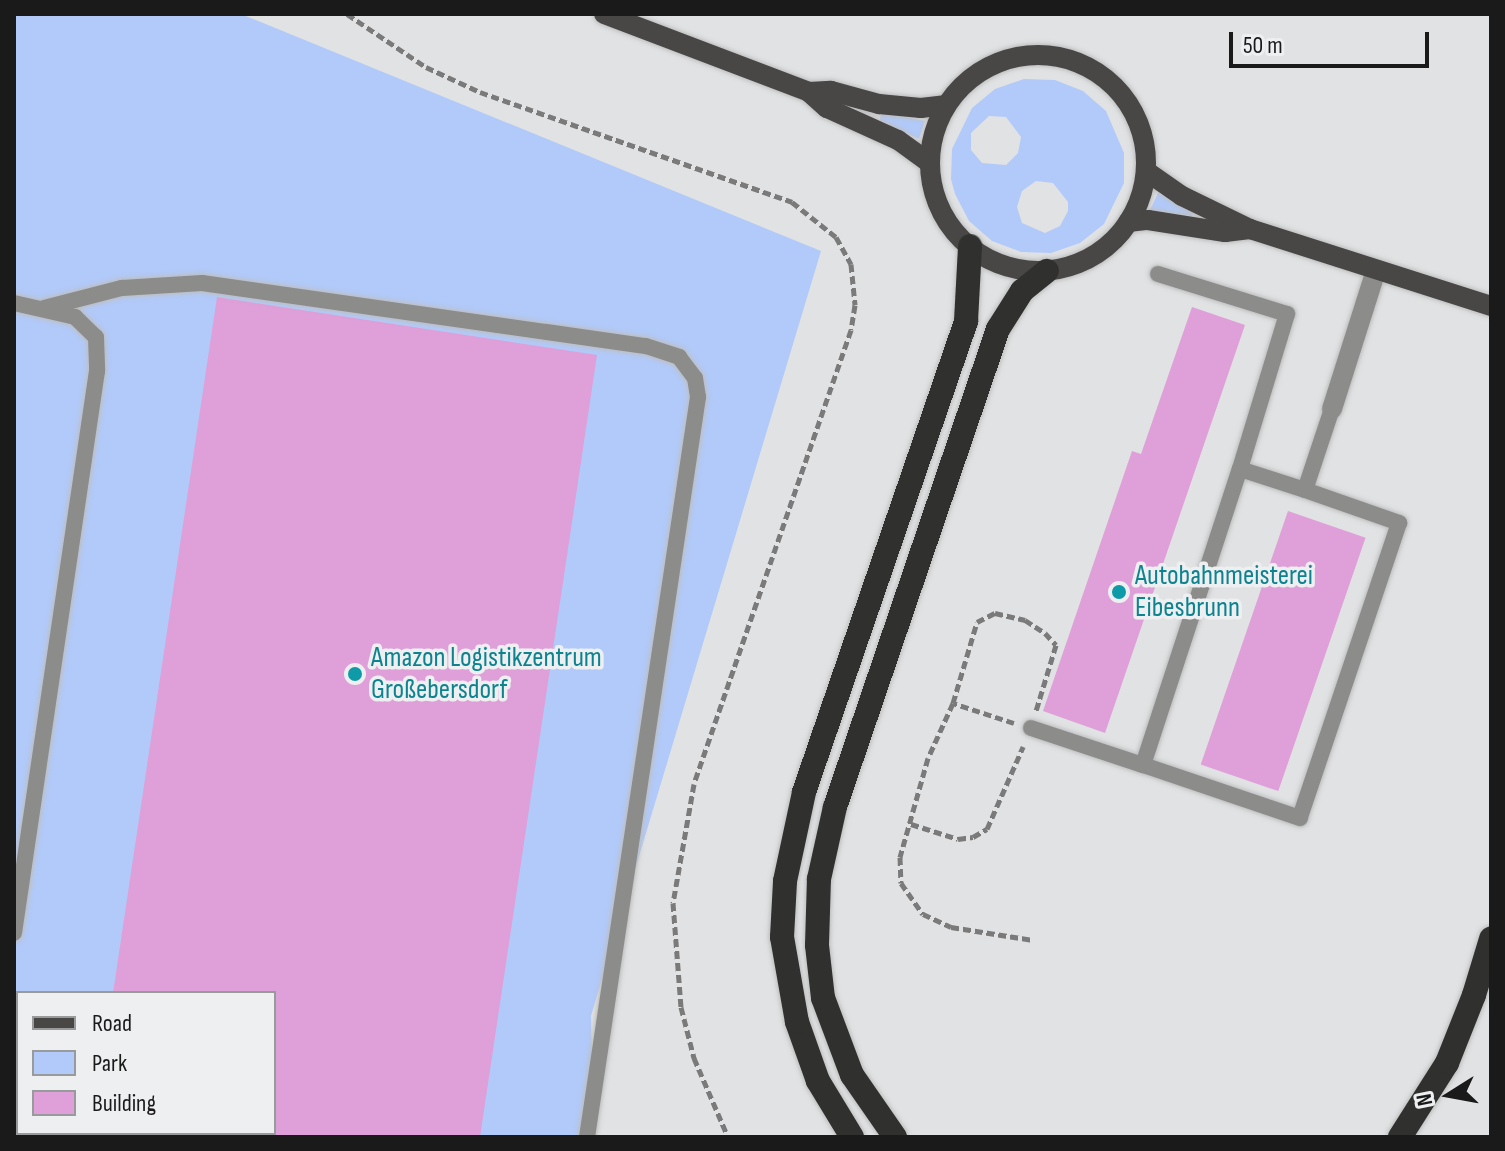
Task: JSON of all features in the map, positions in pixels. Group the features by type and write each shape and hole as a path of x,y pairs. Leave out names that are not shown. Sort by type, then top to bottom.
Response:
{"highway":[{"path":"852,1137 818,1081 797,1022 782,937 785,881 804,792 966,321 970,246"},
{"path":"895,1137 852,1075 823,998 816,912 823,857 835,807 998,329 1022,291 1047,271"},
{"path":"1400,1137 1447,1063 1474,995 1491,939"}],"main road":[{"path":"604,14 809,92 827,108 898,140 930,163"},
{"path":"1049,55 1072,60 1113,84 1128,103 1142,136 1146,171 1137,206 1128,222 1116,237 1085,261 1047,271 1006,266 970,246 941,209 930,163 932,143 947,105 980,71 1002,61 1049,55"},
{"path":"809,92 831,91 879,104 921,108 947,105"},
{"path":"1146,171 1182,196 1250,229 1491,306"},
{"path":"1128,222 1148,220 1225,232 1250,229"}],"street":[{"path":"1332,409 1376,270"}],"lane":[{"path":"1143,765 1287,314 1158,274"},
{"path":"44,308 122,288 202,283 646,346 679,357 695,378 698,397 587,1137"},
{"path":"14,303 75,317 96,337 97,371 14,933"},
{"path":"1305,490 1332,409"},
{"path":"1031,728 1300,818 1399,523 1240,469"}],"path":[{"path":"347,14 426,67 480,92 792,202 836,237 851,264 855,305 851,330 694,784 673,903 681,1007 694,1058 728,1137"},
{"path":"911,824 958,839 973,837 987,829 1031,728 1056,645 1045,633 1025,620 995,613 977,622 953,703 928,758 900,857 901,883 923,914 951,927 1033,940"},
{"path":"953,703 1031,728"}],"green space":[{"path":"14,14 241,14 821,251 591,1016 594,1137 14,1137"},
{"path":"1024,79 1055,80 1083,91 1106,111 1124,153 1124,183 1104,224 1080,243 1051,253 1021,252 992,241 969,221 951,179 952,149 972,108 995,89","holes":["989,116 1006,117 1021,137 1018,153 1006,165 982,163 971,150 971,133","1036,181 1053,183 1068,202 1068,211 1060,226 1045,233 1022,223 1017,207 1022,191"]},
{"path":"881,112 925,121 919,139 880,120"},
{"path":"1158,193 1194,211 1192,216 1150,210"}],"building":[{"name":"Amazon Logistikzentrum Großebersdorf","path":"217,297 597,355 480,1137 92,1137 276,1135 276,991 113,991"},
{"name":"Autobahnmeisterei Eibesbrunn","path":"1192,307 1245,325 1105,733 1043,711 1132,451 1141,454"},
{"path":"1288,511 1366,538 1278,791 1201,764"}],"place":[{"name":"Autobahnmeisterei Eibesbrunn","path":"1119,592"},
{"name":"Amazon Logistikzentrum Großebersdorf","path":"355,674"}]}
